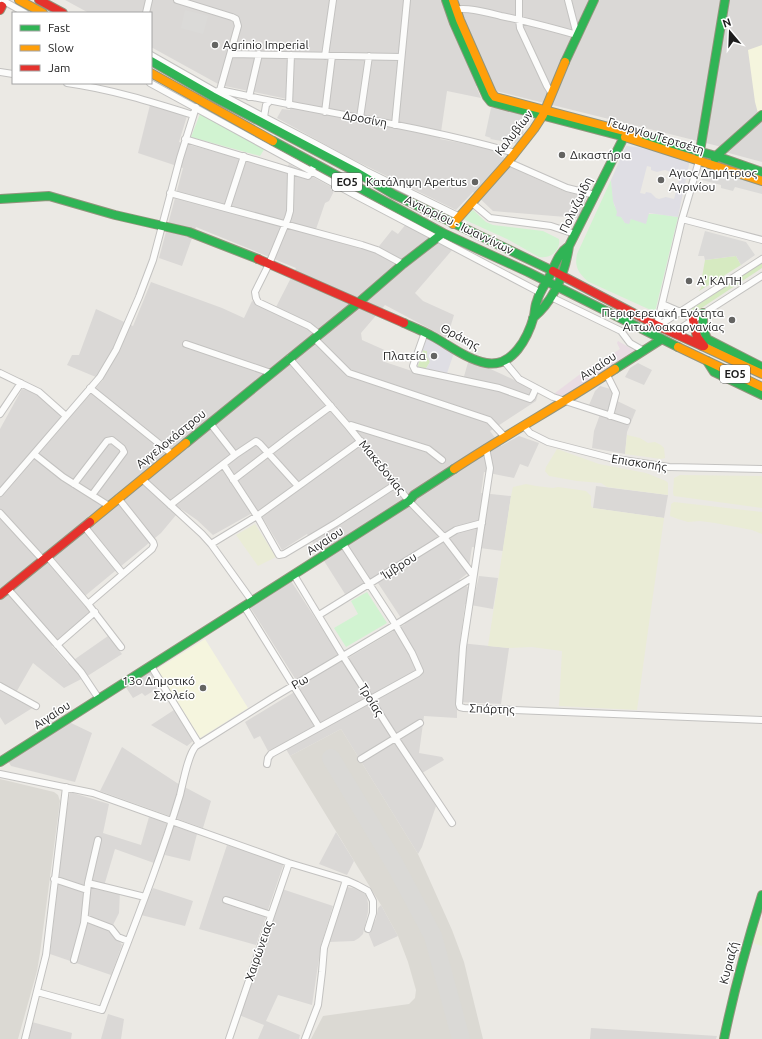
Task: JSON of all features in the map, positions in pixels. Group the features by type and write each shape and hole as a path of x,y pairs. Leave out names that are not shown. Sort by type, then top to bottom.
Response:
{"main road":[{"path":"19,0 40,12"},
{"path":"446,0 452,10"},
{"path":"452,10 453,0"},
{"name":"Καλυβίων","path":"453,224 508,162 534,129 544,113 577,35 594,0"},
{"path":"699,157 725,0"},
{"path":"42,1 61,12"},
{"name":"ΓεωργίουΤερτσέτη","path":"452,10 460,20 493,95 497,98 544,113 699,157 714,167 762,181"},
{"name":"Αντιρρίου - Ιωαννίνων","path":"152,62 202,87 453,224 552,271 673,333 762,374"},
{"name":"Αντιρρίου - Ιωαννίνων","path":"152,75 313,168 439,236 528,272 762,387"},
{"path":"714,167 716,156 761,118"},
{"name":"Πολυζωίδη","path":"569,246 625,135"},
{"name":"ΓεωργίουΤερτσέτη","path":"699,157 716,156 762,172"},
{"name":"Θράκης","path":"0,199 48,196 115,215 189,232 269,264 425,332 459,352 478,360 489,363 504,361"},
{"name":"Αγγελοκάστρου","path":"0,595 439,236"},
{"path":"504,361 514,355 521,345 533,318 536,304 560,253 569,246"},
{"path":"533,318 540,314 551,297 567,260 569,246"},
{"path":"703,314 703,328 707,339 762,367"},
{"path":"693,320 697,337 701,344 707,348"},
{"name":"Αιγαίου","path":"0,762 409,501 414,495 486,448 566,401 662,339"},
{"path":"707,361 714,372 762,395"},
{"name":"Κυριαζή","path":"724,1039 745,949 762,895"}],"street":[{"path":"146,12 149,0"},
{"path":"176,0 236,19 238,26 231,54 218,91"},
{"path":"324,56 333,0"},
{"path":"395,125 407,0"},
{"path":"519,0 518,19 520,28 545,84 552,94"},
{"path":"452,10 475,10 518,19 577,35 568,0"},
{"path":"40,12 42,1"},
{"path":"1,6 22,12"},
{"path":"231,54 401,57"},
{"path":"249,97 259,54"},
{"path":"289,105 291,55"},
{"path":"152,56 202,87 218,91 394,191 460,217"},
{"path":"325,112 332,56"},
{"path":"360,118 369,56"},
{"path":"0,72 12,74"},
{"path":"74,84 102,88 193,115"},
{"path":"152,84 313,168 308,176 244,156 185,140"},
{"name":"Δροσίνη","path":"218,91 395,125 491,146 515,153"},
{"path":"264,117 266,105 269,102"},
{"path":"0,493 102,374 121,340 152,263 170,193 196,107"},
{"path":"228,208 244,156"},
{"path":"658,325 682,220 699,157"},
{"path":"508,162 567,188 595,195"},
{"path":"291,171 290,210 286,224 269,264 255,292 258,302 309,326 349,373 489,420 505,436"},
{"path":"170,193 362,245 377,250 403,264"},
{"path":"472,203 490,218 551,226 575,234"},
{"path":"682,220 762,240"},
{"path":"439,236 541,293"},
{"path":"658,325 681,312 762,259"},
{"path":"673,333 762,276"},
{"path":"551,297 621,332 630,343 644,351"},
{"path":"662,304 681,312 693,320"},
{"path":"425,332 413,366 415,370 499,388 530,399 536,388"},
{"path":"186,344 271,373"},
{"name":"Μακεδονίας","path":"289,358 361,441 409,501 444,538 473,576"},
{"path":"504,361 519,379 553,397 627,421"},
{"path":"0,373 39,392 66,416"},
{"path":"607,375 616,393 610,416"},
{"path":"0,414 6,407 20,383"},
{"path":"90,388 172,454"},
{"path":"233,480 331,406"},
{"path":"210,423 235,455"},
{"path":"348,426 351,425 428,450 442,460"},
{"name":"Επισκοπής","path":"524,426 530,433 548,442 610,458 669,468 762,469"},
{"path":"74,484 107,441 112,440 122,448 124,452 92,495"},
{"path":"170,505 235,455 257,441 298,486"},
{"path":"211,544 257,516 361,441"},
{"name":"Σπάρτης","path":"486,448 490,468 463,647 459,704 462,708 762,720"},
{"path":"34,454 74,484 109,506"},
{"path":"223,464 257,516 278,554 282,555 336,523 396,484"},
{"path":"142,479 202,534 211,544 252,601"},
{"path":"88,604 152,549 154,545 118,498"},
{"path":"0,513 88,604 122,647"},
{"name":"Ίμβρου","path":"319,615 461,527 482,523"},
{"path":"84,526 123,574"},
{"path":"267,764 268,758 271,754 418,673 420,669 412,653 370,584 342,544"},
{"name":"Τροίας","path":"294,575 370,699 452,823"},
{"name":"Ρω","path":"37,992 102,1010 158,866 172,822 190,755 194,748 473,576"},
{"path":"8,589 81,672 99,699"},
{"path":"244,606 319,727"},
{"path":"57,645 95,612"},
{"path":"151,666 199,744"},
{"path":"0,686 36,706"},
{"path":"360,759 420,723"},
{"path":"0,774 66,787 108,798 289,863 346,880 365,889 372,898 373,907 368,929"},
{"path":"25,1039 46,955 66,787"},
{"path":"74,960 82,934 85,918 87,886 98,840"},
{"name":"Χαιρώνειας","path":"229,1039 289,863"},
{"path":"54,879 146,897"},
{"path":"305,1039 318,1006 324,948 346,880"},
{"path":"226,900 271,915"},
{"path":"85,918 111,928 118,937 128,941"}],"shaded area":[{"path":"65,0 762,0 762,162 725,152 726,148 476,86 481,98 447,91 440,139 492,149 528,175 566,192 587,197 578,218 493,211 473,192 456,210 350,158 277,118 282,109 290,110 292,100 220,85 152,48 152,12 87,12"},
{"path":"185,10 208,16 203,34 181,28"},
{"path":"762,45 762,110 758,113 755,102 748,50"},
{"path":"150,105 187,116 179,142 285,171 289,164 335,189 329,201 325,203 315,232 376,250 392,230 398,234 406,224 453,249 415,293 423,301 454,315 447,338 385,305 361,333 362,340 389,352 385,362 424,375 463,380 469,359 521,383 538,394 536,401 490,431 501,446 519,436 539,443 528,467 520,464 514,478 484,472 481,493 511,496 503,551 472,547 468,573 459,580 475,593 479,576 498,578 493,609 465,604 460,643 509,648 501,704 457,702 457,718 424,716 419,753 442,757 444,760 417,776 436,806 422,847 418,854 341,729 290,756 283,744 268,751 260,736 254,739 245,722 301,688 250,607 291,581 343,661 405,624 374,577 345,594 307,534 282,550 258,510 213,535 197,520 181,509 161,533 80,600 91,612 52,646 68,664 108,636 122,654 89,675 64,688 33,663 14,696 34,707 5,725 0,717 0,429 22,389 36,393 67,420 103,380 67,365 72,355 79,355 96,309 133,326 151,282 222,308 244,318 252,301 274,311 296,268 196,227 182,266 159,258 183,168 138,153"},
{"path":"491,108 528,114 521,125 524,132 518,144 490,139 491,138 485,136"},
{"path":"626,146 637,147 690,160 678,217 649,213 646,224 631,219 629,224 625,223 621,217 616,216 617,212 613,201 611,180","holes":["647,166 651,167 651,170 657,172 665,170 671,172 672,175 680,177 678,184 680,190 676,192 674,199 666,197 659,199 651,193 640,193"]},
{"path":"704,173 715,176 718,173 762,184 762,194 735,187 733,191 721,188 721,185 702,180"},
{"path":"705,231 746,242 755,255 741,265 736,256 705,260 704,256 698,256"},
{"name":"Πλατεία","path":"425,336 455,350 446,376 416,368","holes":["423,350 427,351 427,357 430,362 425,370 417,368"]},
{"path":"618,341 637,352 568,395 560,396 555,393 591,366 602,361 620,349 617,343"},
{"path":"638,363 652,370 644,385 625,377 630,368"},
{"path":"600,386 614,390 611,398 636,410 627,432 625,454 592,448 594,431 602,409 589,405 595,391"},
{"path":"627,435 640,438 648,443 655,442 661,445 664,448 665,458 661,459 625,454"},
{"path":"557,449 599,464 646,473 666,481 668,483 668,495 607,487 601,483 577,481 549,476 545,471 546,467"},
{"path":"680,475 762,476 762,508 674,496 674,478"},
{"path":"526,484 586,491 591,496 591,506 593,508 664,518 637,710 559,706 562,651 532,647 509,648 488,646 513,487"},
{"path":"596,486 668,495 664,518 593,508"},
{"path":"674,502 762,512 762,534 752,530 715,523 700,521 688,522 678,519 670,516 671,504"},
{"path":"255,524 276,557 258,566 236,535"},
{"name":"13ο Δημοτικό Σχολείο","path":"205,639 248,708 200,738 157,669"},
{"path":"150,670 160,687 145,696 142,693 133,698 125,686"},
{"path":"174,710 193,741 187,746 151,725"},
{"path":"69,722 92,733 75,782 11,766 8,761"},
{"path":"341,729 418,854 452,930 464,962 483,1039 311,1039 323,1016 409,1004 415,998 416,990 408,962 398,936 381,905 290,756"},
{"path":"122,747 177,783 211,801 203,828 100,791"},
{"path":"0,779 54,792 58,795 60,801 37,971 18,1039 0,1039"},
{"path":"70,792 109,804 103,833 141,845 149,817 167,823 154,863 115,849 104,886 120,891 119,913 111,929 122,945 111,975 50,954"},
{"path":"172,825 197,834 190,861 165,855"},
{"path":"336,832 354,861 347,875 319,864"},
{"path":"227,845 284,863 256,945 199,929"},
{"path":"347,887 358,889 366,895 368,912 363,934 354,941 329,942"},
{"path":"153,888 193,901 185,926 141,915"},
{"path":"282,889 333,906 321,945 312,1005 278,995 266,1021 300,1035 299,1039 258,1039 264,1025 239,1015"},
{"path":"381,905 398,936 374,947 368,932 376,919 378,908"},
{"path":"760,920 762,920 762,946 753,943"},
{"path":"108,1014 124,1019 121,1039 101,1039"},
{"path":"32,1022 72,1033 71,1039 28,1039"},
{"path":"591,1028 717,1036 716,1039 590,1039"}],"green space":[{"path":"200,114 265,148 260,156 191,137"},
{"path":"611,180 614,205 625,223 638,216 651,214 678,217 655,312 589,282 578,270 576,263 577,254"},
{"path":"473,210 486,222 493,225 543,231 559,239 558,247 551,255 547,257 539,257 507,239 463,219"},
{"path":"736,256 741,265 699,291 704,283 704,278 702,277 705,260"},
{"path":"762,262 762,268 697,311 695,312 690,310"},
{"path":"423,350 427,351 430,362 425,370 417,368"},
{"path":"367,592 387,623 346,647 334,628 358,614 351,601"}],"taxiway":[{"path":"331,758 394,863 433,936 461,1039"}],"traffic: fast":[{"path":"446,0 454,23 487,97 491,102 625,137"},
{"path":"565,62 594,0"},
{"path":"699,157 725,0"},
{"path":"152,62 212,96 356,172 393,194 553,271"},
{"path":"715,159 716,156 762,115"},
{"path":"533,318 553,294 565,266 569,246 626,133"},
{"path":"639,135 716,156 762,172"},
{"path":"273,141 443,233 528,272 678,347"},
{"path":"0,199 49,196 115,215 189,232 258,259"},
{"path":"186,443 358,303 403,264 443,233"},
{"path":"404,323 429,334 465,355 479,361 486,363 504,361 518,349 528,333 540,292 559,257 569,246"},
{"path":"703,313 703,328 707,339 762,367"},
{"path":"615,369 662,339"},
{"path":"707,361 714,372 762,395"},
{"path":"0,762 409,501 414,495 454,469"},
{"path":"724,1039 741,967 762,895"}],"traffic: slow":[{"path":"19,0 41,12"},
{"path":"453,0 460,20 495,97 639,135"},
{"path":"453,224 508,162 534,129 543,115 565,62"},
{"path":"152,74 273,141"},
{"path":"625,137 762,181"},
{"path":"702,346 762,374"},
{"path":"678,347 762,387"},
{"path":"454,469 615,369"},
{"path":"90,522 186,443"}],"traffic: jam":[{"path":"39,0 61,12"},
{"path":"0,10 2,6"},
{"path":"258,259 404,323"},
{"path":"553,271 658,326 702,346"},
{"path":"693,320 697,337 704,346"},
{"path":"0,595 90,522"}],"place":[{"name":"Agrinio Imperial","path":"215,45"},
{"name":"Δικαστήρια","path":"562,155"},
{"name":"Αγιος Δημήτριος Αγρινίου","path":"661,180"},
{"name":"Κατάληψη Apertus","path":"475,182"},
{"name":"Α' ΚΑΠΗ","path":"689,281"},
{"name":"Περιφερειακή Ενότητα Αιτωλοακαρνανίας","path":"732,320"},
{"name":"Πλατεία","path":"434,356"},
{"name":"13ο Δημοτικό Σχολείο","path":"203,688"}]}
